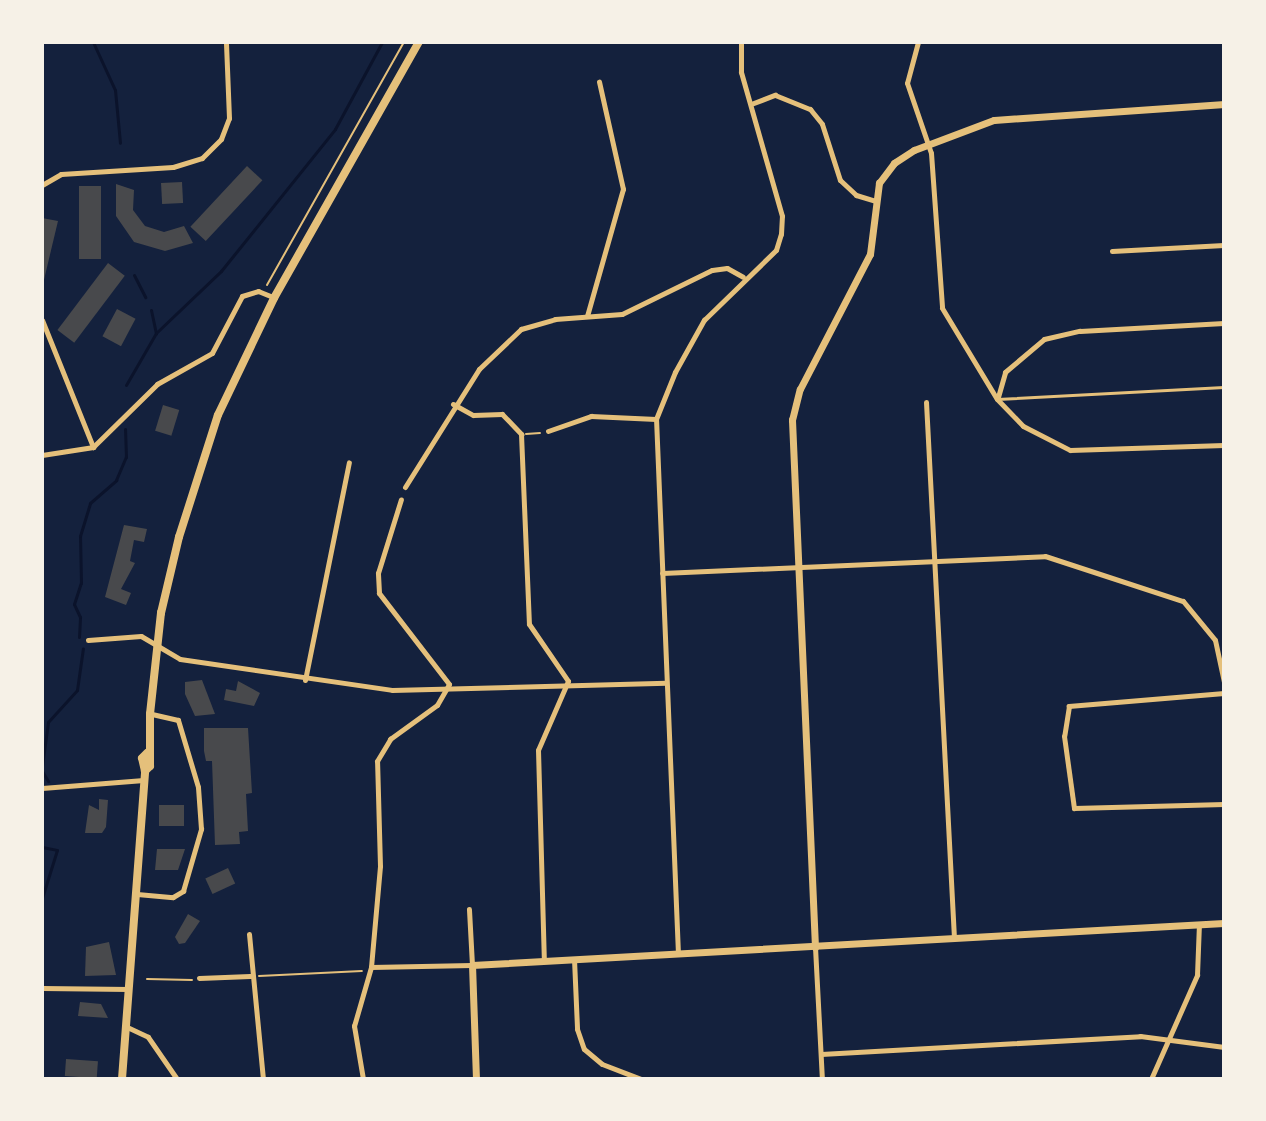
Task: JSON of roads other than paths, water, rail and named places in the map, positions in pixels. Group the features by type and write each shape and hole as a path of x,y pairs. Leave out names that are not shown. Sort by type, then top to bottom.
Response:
{"main road":[{"path":"122,1079 145,775 150,766 147,753 156,645 179,537 229,388 274,298 419,42"}],"street":[{"path":"42,185 68,173 173,167 202,158 226,129 230,108 226,42"},
{"path":"678,954 656,419 675,372 704,320 743,277 776,250 782,222 741,72 741,42"},
{"path":"918,42 907,83 928,143 944,316 997,399 1023,426 1057,447 1224,445"},
{"path":"587,316 623,189 599,82"},
{"path":"751,104 775,95 810,109 822,124 840,180 856,195 876,201"},
{"path":"822,1079 797,567 794,407 870,254 876,201 890,167 928,143 1005,118 1224,104"},
{"path":"1112,251 1224,245"},
{"path":"405,487 453,404 513,334 537,323 622,314 712,270 727,268 743,277"},
{"path":"42,455 93,447 157,384 212,353 242,296 263,293 274,298"},
{"path":"42,320 93,447"},
{"path":"997,399 1005,372 1044,339 1080,331 1224,323"},
{"path":"926,402 954,938"},
{"path":"453,404 473,415 502,414 521,434 529,624 565,672 568,686 538,750 544,961"},
{"path":"548,431 591,416 656,419"},
{"path":"305,680 349,462"},
{"path":"401,499 378,573 379,593 446,674 447,692"},
{"path":"662,573 1036,554 1168,594 1188,605 1210,632 1224,682"},
{"path":"88,640 137,635 180,659 305,680 447,692 666,683"},
{"path":"363,1079 354,1026 371,967 380,866 377,761 390,739 447,692"},
{"path":"1224,693 1069,706 1064,736 1074,808 1224,804"},
{"path":"137,894 173,897 183,891 201,829 198,787 178,720 150,714"},
{"path":"42,788 145,775"},
{"path":"469,909 476,1079"},
{"path":"371,967 472,965 1224,923"},
{"path":"1151,1079 1197,975 1199,924"},
{"path":"249,934 250,976 263,1079"},
{"path":"574,959 577,1029 584,1049 602,1064 641,1079"},
{"path":"199,978 250,976"},
{"path":"42,988 130,989"},
{"path":"127,1027 148,1037 177,1079"},
{"path":"821,1054 1169,1037 1224,1047"}],"lane":[{"path":"997,399 1224,387"}],"waterway":[{"path":"93,42 115,90 120,143"},
{"path":"126,385 156,333 221,271 335,129 382,42"},
{"path":"134,275 145,297"},
{"path":"151,310 156,333"},
{"path":"79,637 80,617 74,604 81,583 80,536 90,503 116,480 126,457 125,429"},
{"path":"42,766 48,722 77,690 83,648"},
{"path":"42,771 48,781"},
{"path":"42,847 57,850 42,898"}]}
